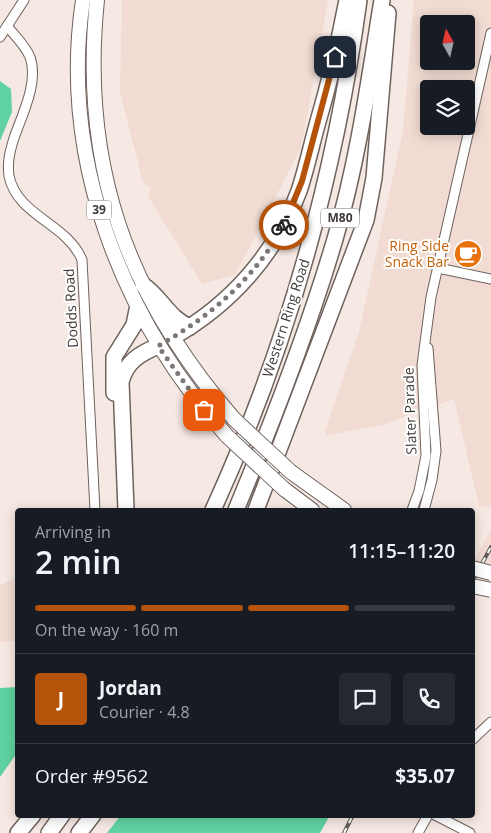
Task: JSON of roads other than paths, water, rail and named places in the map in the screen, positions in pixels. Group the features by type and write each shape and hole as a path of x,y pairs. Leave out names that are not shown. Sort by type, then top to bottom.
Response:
{"highway":[{"path":"173,337 217,307 249,276 284,226 306,169 333,69 347,0"},
{"name":"Western Ring Road","path":"213,508 255,410 301,278 336,134 359,0"},
{"name":"Western Ring Road","path":"237,508 290,376 335,238 366,96 382,0"},
{"path":"257,508 366,220 374,178 389,0"},
{"path":"143,285 155,293 177,320 190,327"},
{"path":"125,471 115,406 113,364 117,349 134,325 138,310"},
{"path":"126,508 121,392 123,374 135,357 158,346"},
{"path":"9,833 17,818"},
{"path":"18,833 30,818"},
{"path":"49,833 60,818"},
{"path":"79,833 91,818"}],"main road":[{"name":"39","path":"83,0 78,56 80,103 88,161 103,224 138,310 158,346 195,400 227,436 284,489 309,508"},
{"name":"39","path":"97,0 93,78 100,155 121,236 143,285 173,337 202,380 234,419 291,472 341,508"},
{"path":"158,346 173,337"},
{"path":"475,569 491,573"},
{"path":"475,587 491,590"}],"street":[{"path":"0,37 24,0"},
{"name":"Dodds Road","path":"8,26 27,51 32,69 30,89 9,156 8,170 14,192 26,205 68,238 82,260 95,508"},
{"name":"Slater Parade","path":"413,508 426,463 427,434 422,365 431,297 491,33"},
{"path":"438,268 491,278"},
{"name":"Slater Parade","path":"425,508 432,480 436,443 426,340"},
{"path":"475,737 491,722"},
{"path":"418,833 426,818"},
{"path":"441,818 470,833"}],"railway":[{"path":"475,576 491,547"},
{"path":"344,833 352,818"}],"place":[{"name":"Ring Side Snack Bar","path":"468,254"}]}
